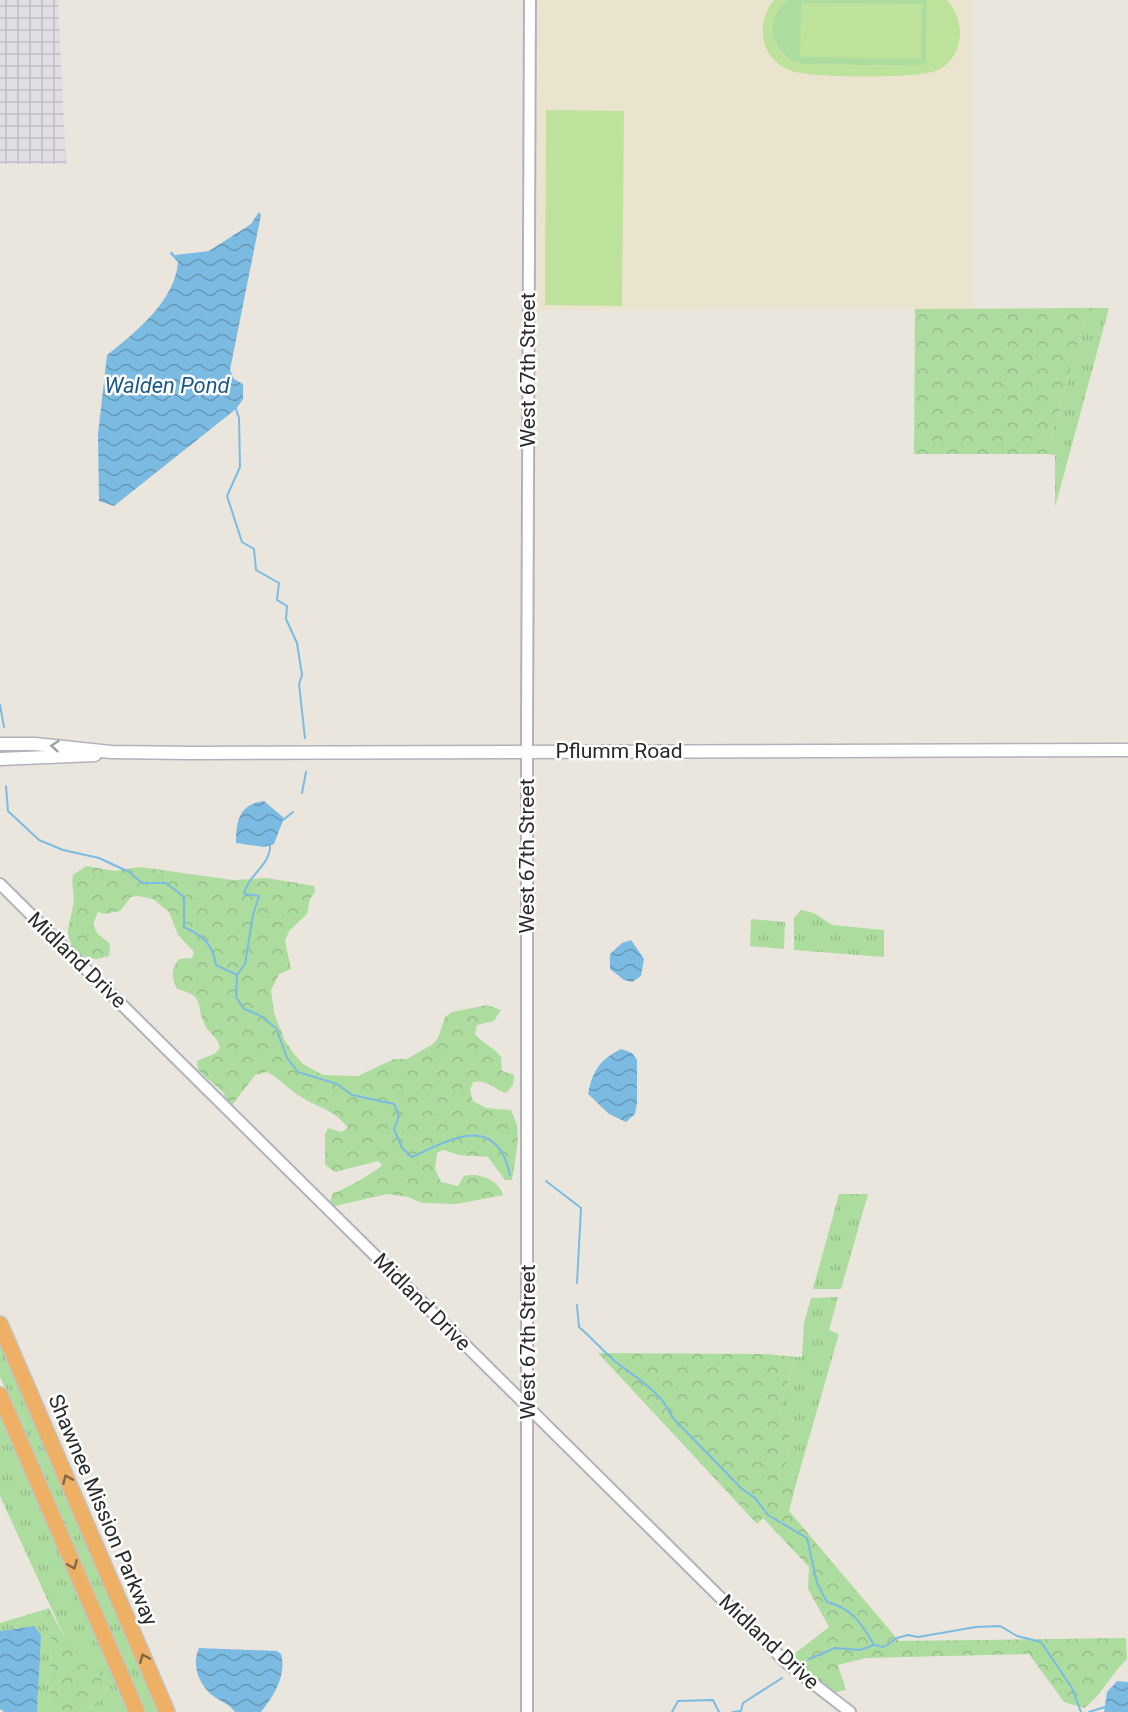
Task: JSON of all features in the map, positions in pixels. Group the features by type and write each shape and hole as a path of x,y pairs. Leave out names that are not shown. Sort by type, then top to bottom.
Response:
{"highway":[{"name":"Shawnee Mission Parkway","path":"0,1324 167,1712"},
{"path":"0,1395 137,1712"}],"main road":[{"name":"Pflumm Road","path":"0,744 35,744 111,752 1128,750"},
{"name":"Pflumm Road","path":"0,759 80,757 111,752"}],"street":[{"name":"West 67th Street","path":"527,1712 530,0"},
{"name":"Midland Drive","path":"0,885 781,1657 850,1712"}],"shaded area":[{"path":"0,0 58,0 66,164 0,164"},
{"path":"539,0 971,0 971,309 534,310 535,118 538,108"}],"green space":[{"path":"774,0 789,0 780,8 772,26 776,45 782,54 801,64 916,66 926,64 927,0 947,0 953,8 960,28 958,47 947,64 928,73 865,76 820,75 792,71 773,59 764,41 764,20"},
{"path":"789,0 927,0 926,64 916,66 801,64 791,60 776,45 772,26 774,17"},
{"path":"801,3 922,4 921,59 800,57"},
{"path":"546,110 624,111 622,306 545,305"},
{"path":"1088,308 1109,308 1055,507 1055,455 1047,454"},
{"path":"1088,308 1047,454 914,454 915,309"},
{"path":"86,866 115,871 140,867 233,880 267,878 314,886 315,892 310,899 307,914 289,931 285,941 291,969 279,974 271,990 274,1013 285,1041 303,1064 323,1075 358,1076 394,1059 407,1059 433,1044 438,1038 445,1017 452,1012 487,1005 501,1010 494,1021 477,1025 475,1034 501,1057 502,1071 514,1075 513,1085 506,1093 478,1081 473,1082 470,1090 473,1101 486,1108 511,1110 517,1125 518,1141 512,1180 505,1180 488,1157 459,1155 443,1150 437,1153 435,1169 441,1182 458,1186 464,1176 476,1175 488,1178 497,1185 503,1195 457,1204 422,1203 408,1197 387,1194 335,1206 330,1202 333,1193 360,1180 382,1165 378,1161 335,1172 325,1165 325,1134 328,1128 341,1132 348,1128 332,1113 301,1097 267,1072 255,1075 232,1105 226,1100 224,1093 198,1070 197,1061 216,1053 220,1047 206,1027 197,999 177,989 174,981 173,970 176,963 179,959 192,958 194,952 178,935 169,912 153,899 131,897 120,911 104,914 98,912 93,924 97,933 110,944 109,956 96,959 79,956 70,941 68,930 73,901 73,875"},
{"path":"801,910 814,913 832,925 884,930 884,957 794,950 794,918"},
{"path":"751,919 785,922 784,949 750,946"},
{"path":"839,1194 868,1194 841,1289 813,1289"},
{"path":"838,1297 829,1330 839,1334 797,1480 785,1469 791,1439 779,1411 795,1357 802,1357 804,1323 811,1298"},
{"path":"0,1343 160,1712 146,1712 0,1377"},
{"path":"598,1353 768,1354 795,1357 779,1411 791,1439 785,1469 797,1480 789,1511 899,1641 1126,1638 1127,1659 1084,1708 1064,1702 1029,1654 866,1658 838,1665 846,1690 832,1693 789,1658 829,1627 808,1589 809,1567 763,1518 757,1524"},
{"path":"0,1416 129,1712 89,1712 89,1709 106,1692 99,1674 87,1654 65,1638 0,1496"},
{"path":"49,1608 65,1638 86,1650 93,1659 106,1692 89,1708 89,1712 49,1712 51,1634 40,1611"},
{"path":"40,1611 51,1634 49,1712 37,1712 39,1651 34,1626 0,1631 0,1623"}],"water":[{"name":"Walden Pond","path":"259,212 261,215 230,370 234,379 243,384 243,399 236,409 114,506 99,501 98,434 107,355 141,326 170,290 178,262 170,254 171,251 175,255 209,251 251,224"},
{"path":"264,801 284,818 274,844 264,847 236,843 238,821 244,810"},
{"path":"631,940 644,959 641,976 632,982 624,980 610,969 610,954 622,943"},
{"path":"621,1049 632,1053 637,1060 637,1103 635,1114 626,1122 609,1114 588,1094 598,1067"},
{"path":"34,1626 41,1635 37,1712 4,1712 0,1709 0,1631"},
{"path":"199,1648 277,1651 281,1654 281,1677 275,1692 261,1712 235,1712 205,1688 196,1668"},
{"path":"1117,1681 1128,1682 1128,1712 1104,1712 1107,1692"}],"waterway":[{"path":"236,409 239,418 240,467 227,496 242,542 254,549 256,570 279,583 277,600 287,606 286,619 297,643 302,675 299,684 305,738"},
{"path":"0,705 4,727"},
{"path":"302,793 306,772"},
{"path":"6,786 8,811 39,840 63,850 99,858 129,872 142,883 166,883 184,897 184,927 197,934 210,946 216,965 237,975"},
{"path":"282,821 293,812"},
{"path":"270,845 267,859 249,882 244,894 259,896 253,915 245,964 237,975 236,997 244,1009 259,1015 276,1028 287,1058 298,1072 337,1084 352,1095 394,1104 399,1116 394,1129 402,1148 412,1157 456,1138 483,1137 494,1143 503,1155 510,1175"},
{"path":"546,1181 581,1208 577,1283"},
{"path":"577,1305 579,1327 616,1362 655,1393 668,1408 672,1417 741,1488 755,1498 768,1515 807,1538 817,1583 827,1602 850,1613 874,1645 884,1647 897,1638 908,1635 918,1637 976,1627 1000,1626 1017,1636 1041,1642 1072,1688 1081,1712"},
{"path":"809,1659 835,1648 860,1650 874,1645"},
{"path":"733,1712 741,1711 743,1703 782,1678"},
{"path":"672,1712 678,1701 713,1700 719,1712"},
{"path":"1089,1712 1105,1707"}]}
